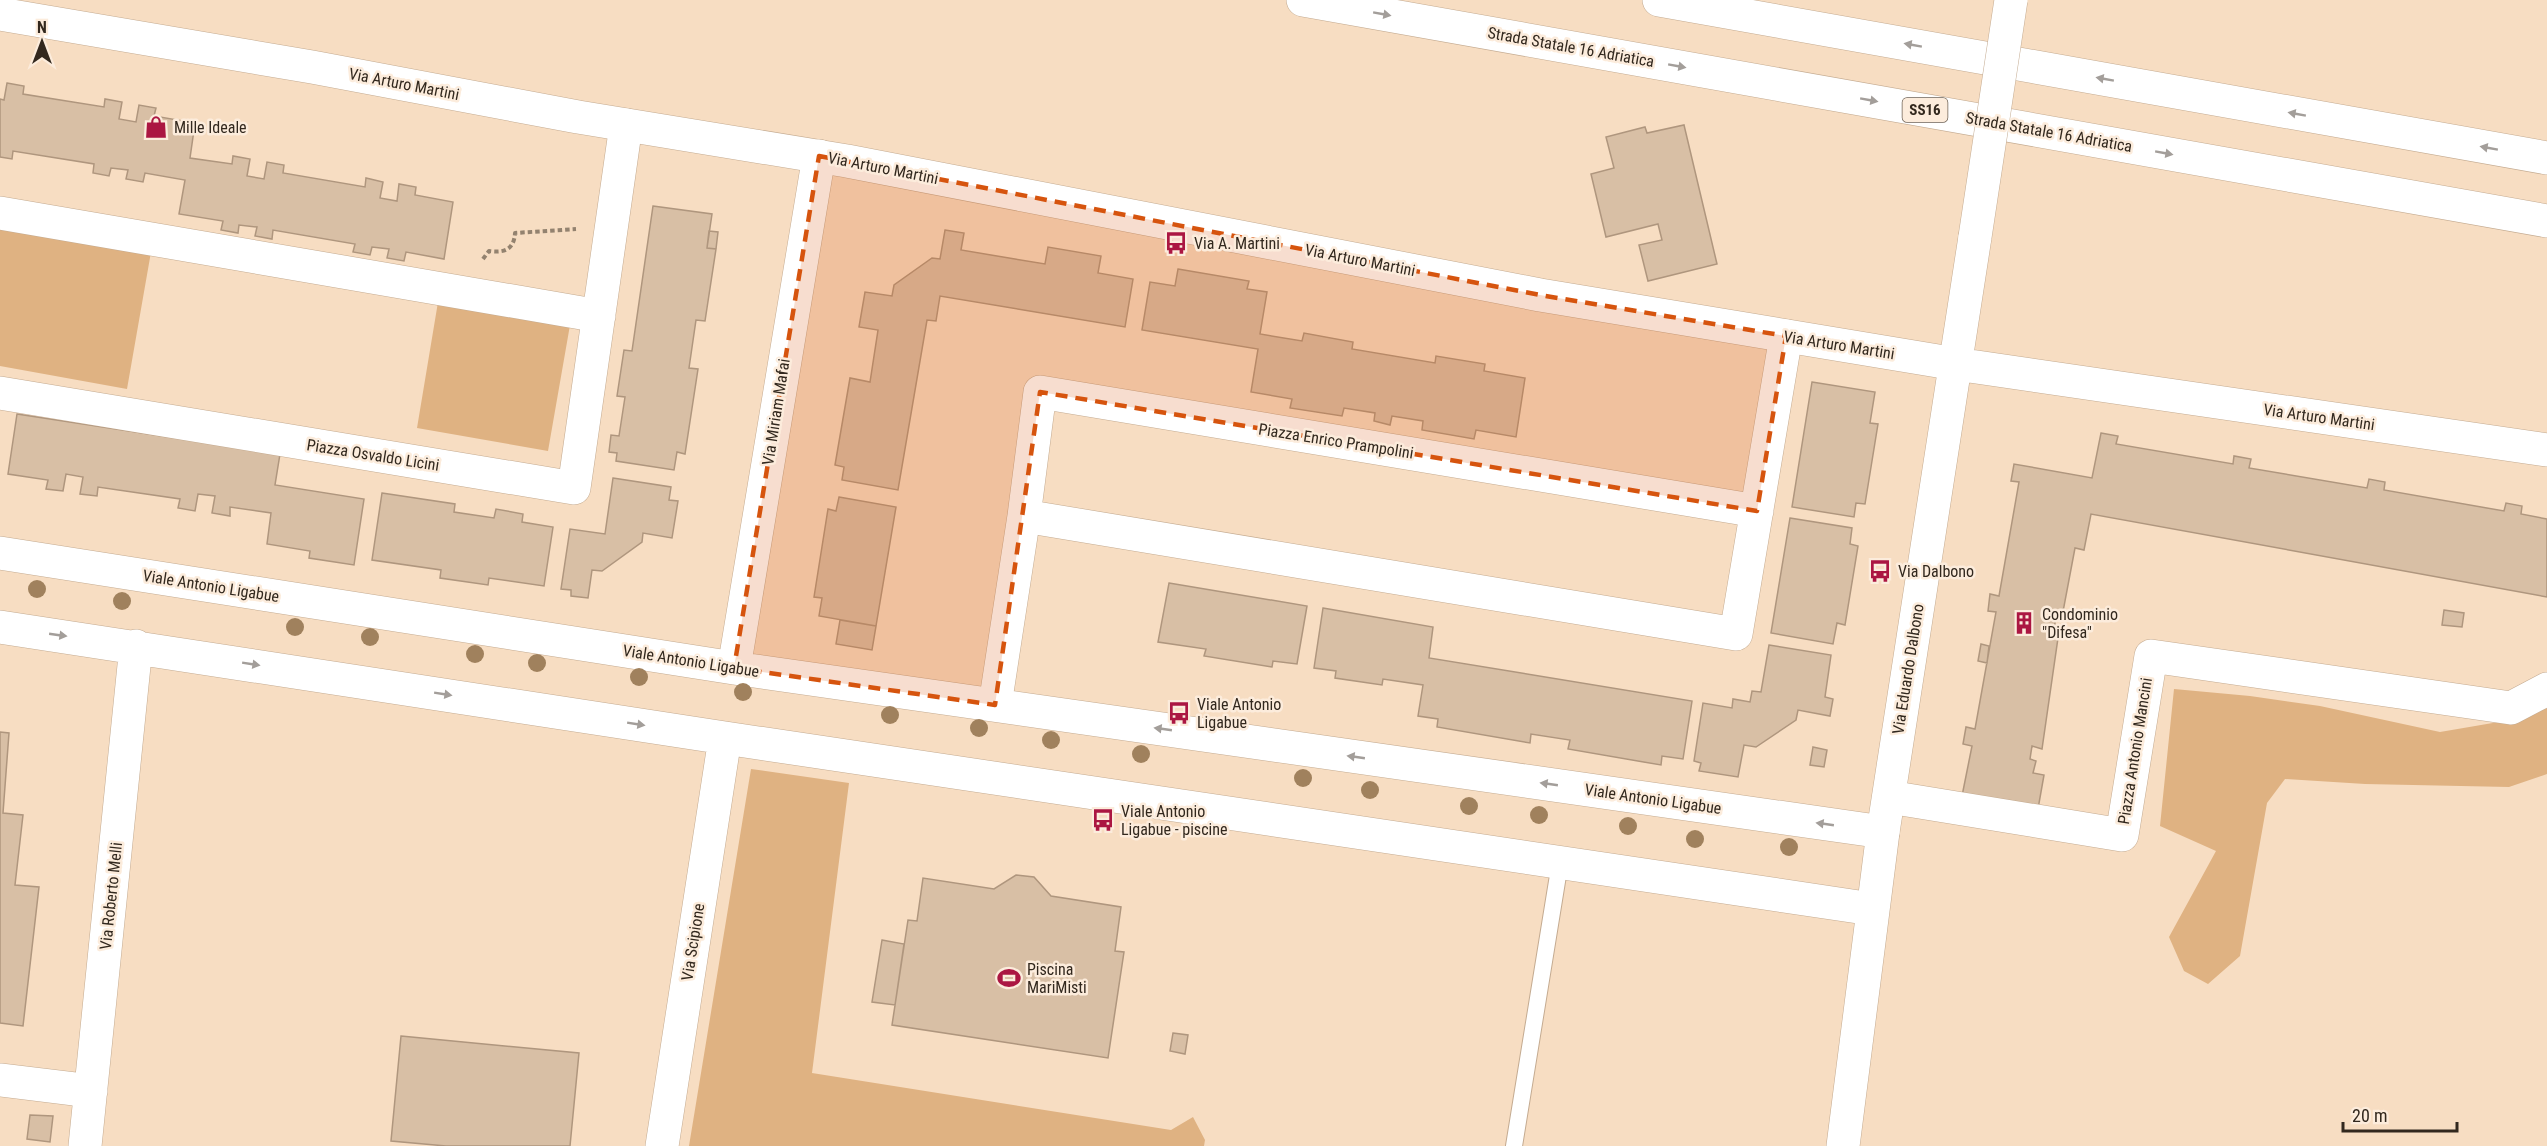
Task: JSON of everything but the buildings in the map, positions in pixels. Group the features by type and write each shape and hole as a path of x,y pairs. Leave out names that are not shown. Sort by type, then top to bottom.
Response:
{"main road":[{"name":"Strada Statale 16 Adriatica","path":"1303,0 2547,221"},
{"path":"1659,0 2547,158"},
{"name":"Via Eduardo Dalbono","path":"1872,909 2011,0"},
{"name":"Via Arturo Martini","path":"0,14 300,65 626,125 819,156 1540,295 1956,364 2547,450"},
{"name":"Piazza Osvaldo Licini","path":"0,393 574,488 626,125"},
{"name":"Via Miriam Mafai","path":"734,668 819,156"},
{"path":"0,213 599,316"},
{"path":"1024,516 1736,634 1786,336"},
{"name":"Piazza Enrico Prampolini","path":"995,705 1024,516 1040,392 1757,511"},
{"name":"Viale Antonio Ligabue","path":"0,553 734,668 1883,832"},
{"path":"0,627 1872,909 1843,1146"},
{"name":"Via Roberto Melli","path":"86,1146 136,646"},
{"name":"Piazza Antonio Mancini","path":"1889,797 2122,835 2151,656 2511,708 2547,689"},
{"name":"Via Scipione","path":"662,1146 725,738"},
{"path":"0,1080 91,1091"}],"lane":[{"path":"1514,1146 1560,863"}],"path":[{"path":"462,292 489,251 502,252 509,249 515,239 515,233 612,226"}],"highlighted area":[{"path":"819,156 1540,295 1786,336 1757,511 1040,392 995,705 734,668"}],"shaded area":[{"path":"0,225 151,252 127,389 0,366"},
{"path":"438,302 570,325 548,451 417,428"},
{"path":"2174,689 2250,696 2320,706 2440,732 2522,718 2547,708 2547,774 2509,787 2365,784 2285,779 2267,803 2240,956 2208,984 2184,971 2169,937 2216,851 2160,826"},
{"path":"751,769 849,783 812,1073 1171,1130 1193,1117 1205,1140 1204,1146 689,1146"}],"place":[{"name":"Mille Ideale","path":"156,127"},
{"name":"Via A. Martini","path":"1176,243"},
{"name":"Via Dalbono","path":"1880,571"},
{"name":"Condominio \"Difesa\"","path":"2024,623"},
{"name":"Viale Antonio Ligabue","path":"1179,713"},
{"name":"Viale Antonio Ligabue - piscine","path":"1103,820"},
{"name":"Piscina MariMisti","path":"1009,978"}]}
